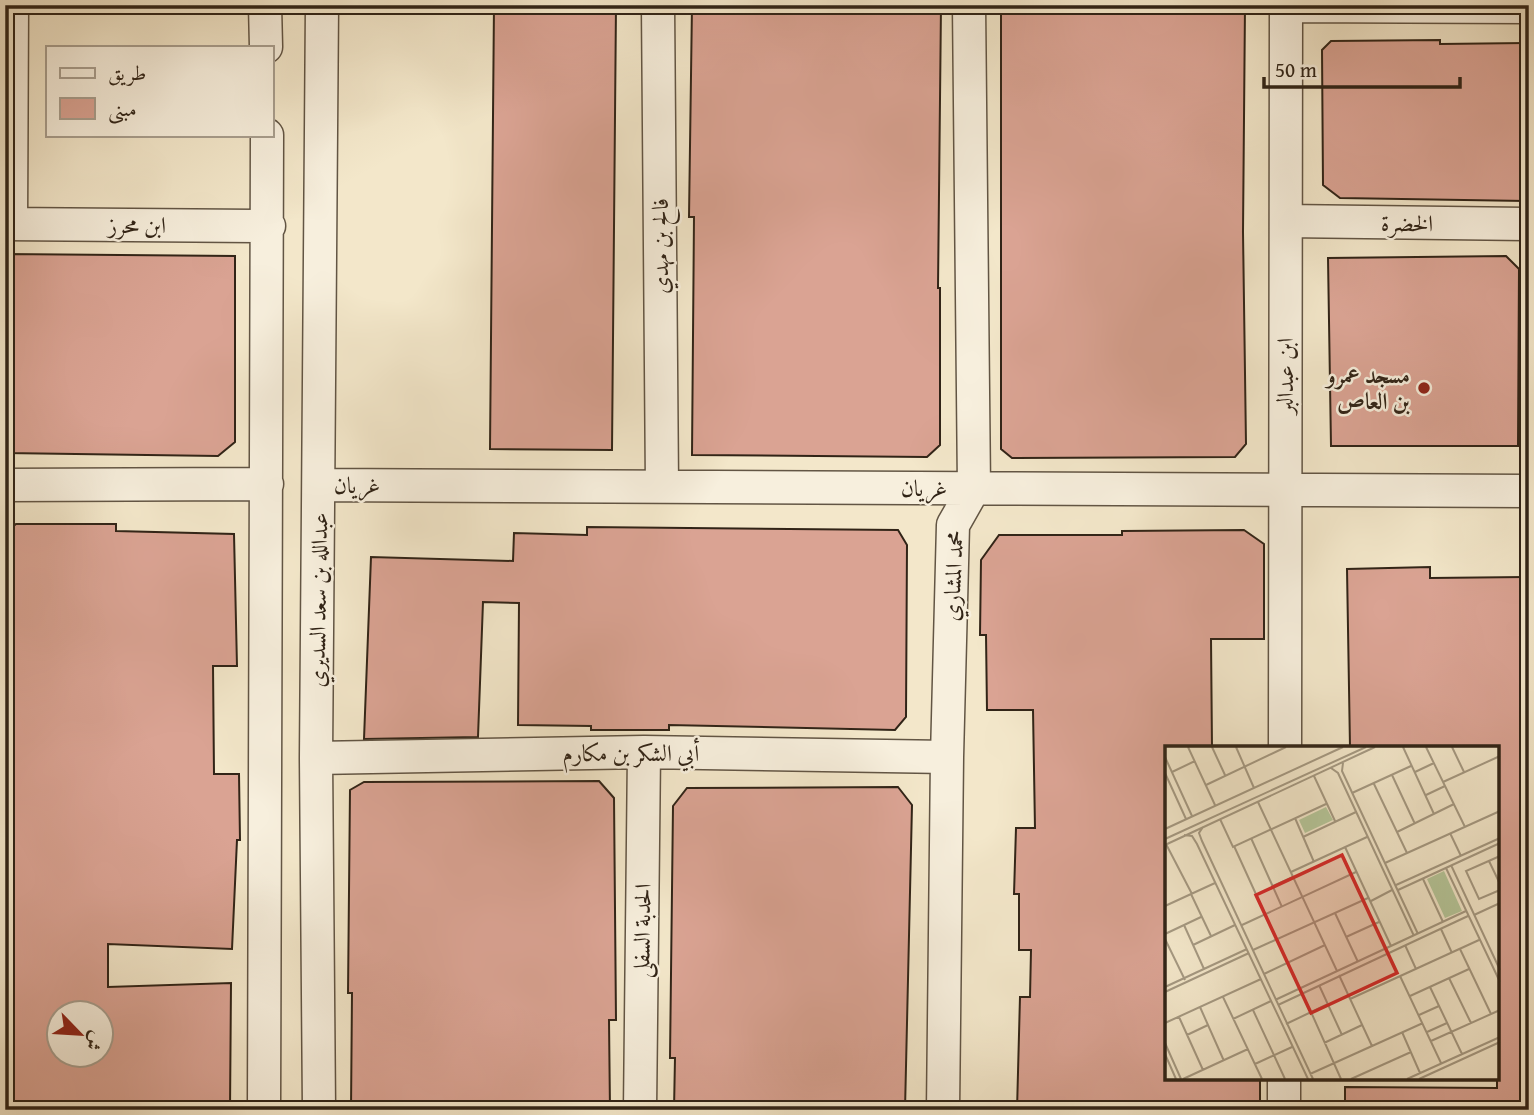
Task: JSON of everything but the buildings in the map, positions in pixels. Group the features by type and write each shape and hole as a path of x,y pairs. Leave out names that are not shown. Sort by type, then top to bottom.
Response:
{"street":[{"path":"8,224 12,5"},
{"path":"265,5 266,46"},
{"name":"عبدالله بن سعد السديري","path":"318,1110 316,758 322,5"},
{"name":"فالح بن مهدي","path":"658,5 662,486"},
{"path":"969,5 974,488"},
{"path":"1286,6 1529,7"},
{"name":"ابن عبدالبر","path":"1285,746 1286,6"},
{"path":"264,1110 269,226 267,136"},
{"name":"الخضرة","path":"1286,221 1529,224"},
{"name":"ابن محرز","path":"8,224 269,226"},
{"path":"5,485 267,484"},
{"name":"غريان","path":"320,485 1529,491"},
{"name":"محمد المشاري","path":"943,1110 953,524 974,488"},
{"name":"أبي الشكر بن مكارم","path":"316,758 644,752 947,757"},
{"name":"الحدبة السفلى","path":"640,1110 644,752"},
{"path":"1284,1080 1284,1110"}],"place":[{"name":"مسجد عمرو بن العاص","path":"1424,388"}]}
